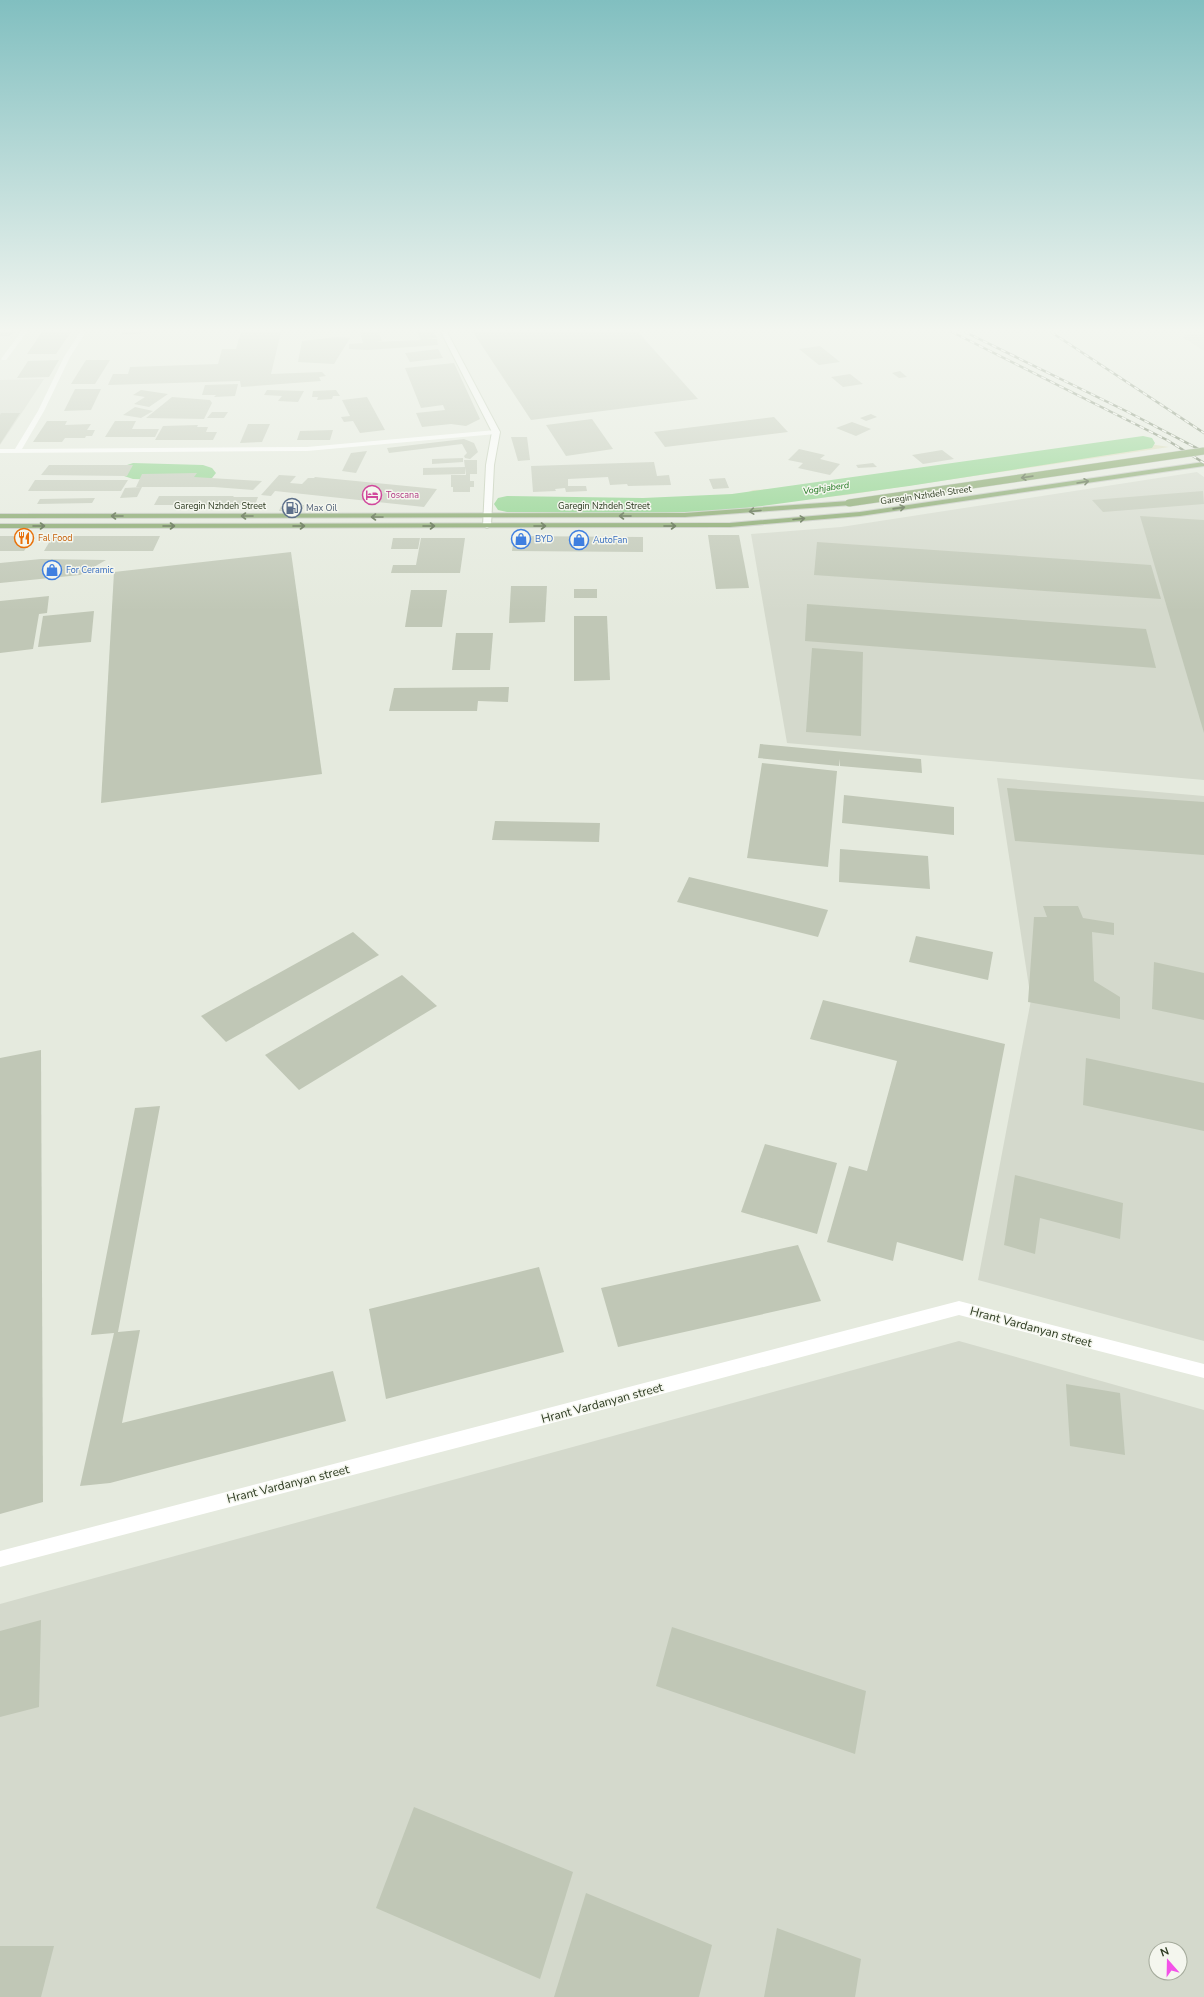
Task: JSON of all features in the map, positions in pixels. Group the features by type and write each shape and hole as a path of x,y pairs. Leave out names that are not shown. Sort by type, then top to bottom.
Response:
{"main road":[{"name":"Garegin Nzhdeh Street","path":"0,516 486,517 700,514 849,503 1204,451"},
{"name":"Garegin Nzhdeh Street","path":"0,526 730,525 860,514 1204,464"}],"street":[{"path":"17,451 33,425"},
{"path":"487,526 486,517 490,465 496,432 492,425"},
{"path":"0,451 307,449 496,432"},
{"name":"Hrant Vardanyan street","path":"0,1559 613,1400 959,1308 1204,1372"}],"shaded area":[{"path":"0,425 13,425 0,445"},
{"path":"1197,472 1204,477 1204,780 787,743 751,534 841,527"},
{"path":"997,778 1204,796 1204,1341 978,1280 1031,1000"},
{"path":"959,1341 1204,1410 1204,1997 0,1997 0,1604"}],"green space":[{"path":"1143,443 1169,447 846,495 800,500 742,503 743,496 753,490 815,487 898,475 924,473 1080,450"}],"building":[{"path":"0,425 12,425 0,444"},
{"path":"44,425 90,425 87,430 95,430 92,436 86,436 85,438 65,438 62,442 33,442"},
{"path":"112,425 134,425 132,429 159,429 155,437 105,437"},
{"path":"198,425 197,427 208,427 206,432 217,432 213,440 155,440 163,426"},
{"path":"247,425 269,425 262,442 240,443"},
{"path":"355,425 382,425 385,430 360,433"},
{"path":"421,425 439,425 422,427"},
{"path":"546,425 596,425 613,449 566,456"},
{"path":"708,425 782,425 788,432 665,447 654,432"},
{"path":"843,425 861,425 871,429 856,436 836,428"},
{"path":"333,430 330,440 297,440 300,431"},
{"path":"511,437 527,437 530,460 518,461"},
{"path":"464,439 474,443 478,452 470,459 465,458 464,456 467,453 462,444 389,453 387,448"},
{"path":"799,449 825,455 820,459 840,464 830,475 798,468 803,463 788,460"},
{"path":"942,450 954,459 923,464 912,455"},
{"path":"367,451 356,473 342,471 351,453"},
{"path":"463,458 463,462 432,464 432,459"},
{"path":"464,460 477,460 477,474 470,474 470,481 474,481 474,487 470,487 470,492 453,492 453,487 451,487 451,475 466,475"},
{"path":"654,462 657,476 669,475 671,485 610,485 608,477 568,479 568,486 586,486 587,491 566,492 565,488 555,489 556,491 533,492 531,466"},
{"path":"873,463 877,467 858,468 856,465"},
{"path":"49,465 133,465 127,476 41,475"},
{"path":"465,467 465,474 423,475 423,468"},
{"path":"197,473 194,477 262,481 253,490 214,487 136,487 142,474"},
{"path":"279,475 296,476 290,483 302,484 308,478 315,477 437,489 424,507 275,491 271,496 261,495"},
{"path":"725,478 729,488 713,489 709,479"},
{"path":"35,480 128,480 121,491 28,491"},
{"path":"142,487 137,497 120,498 125,488"},
{"path":"1203,491 1204,504 1103,512 1092,500"},
{"path":"159,496 258,497 255,505 154,505"},
{"path":"95,498 92,503 37,504 40,499"},
{"name":"Max Oil","path":"287,502 299,502 297,506 304,505 302,511 279,511 281,506 285,506"},
{"path":"1140,516 1204,520 1204,733"},
{"path":"708,535 739,535 749,588 716,589"},
{"path":"0,536 34,536 24,551 0,551"},
{"path":"53,536 160,536 153,551 44,551"},
{"path":"514,536 643,537 643,552 512,551"},
{"path":"393,538 420,538 418,549 391,549"},
{"path":"421,538 465,538 460,573 391,573 393,565 416,565"},
{"path":"817,542 1151,565 1161,599 814,575"},
{"path":"291,552 322,774 101,803 114,572"},
{"path":"41,559 106,560 80,575 0,583 0,563"},
{"path":"511,586 547,586 545,622 509,623"},
{"path":"574,589 597,589 597,598 574,598"},
{"path":"411,590 447,590 442,627 405,627"},
{"path":"49,596 47,613 39,614 33,649 0,653 0,601"},
{"path":"807,604 1146,629 1156,668 805,641"},
{"path":"94,611 91,642 38,647 43,616"},
{"path":"574,616 607,616 610,680 574,681"},
{"path":"456,633 493,633 490,670 452,670"},
{"path":"812,648 863,652 861,736 806,732"},
{"path":"509,687 508,702 478,701 477,711 389,711 394,688"},
{"path":"760,744 921,759 922,773 840,766 840,759 839,766 758,758"},
{"path":"762,763 837,771 828,867 747,858"},
{"path":"1007,788 1204,802 1204,855 1015,841"},
{"path":"844,795 954,807 954,835 842,823"},
{"path":"495,821 600,823 599,842 492,840"},
{"path":"840,849 928,856 930,889 839,882"},
{"path":"689,877 828,910 818,937 677,902"},
{"path":"1043,906 1078,906 1083,918 1114,923 1114,935 1092,932 1094,981 1120,997 1120,1019 1028,1002 1034,917 1047,917"},
{"path":"353,932 379,955 226,1042 201,1016"},
{"path":"916,936 993,952 988,980 909,962"},
{"path":"1154,962 1204,973 1204,1020 1152,1009"},
{"path":"402,975 437,1006 299,1090 265,1055"},
{"path":"823,1000 1005,1044 963,1261 897,1242 893,1261 827,1242 849,1166 867,1171 897,1061 810,1039"},
{"path":"41,1050 43,1502 0,1514 0,1058"},
{"path":"1086,1058 1204,1083 1204,1131 1083,1105"},
{"path":"160,1106 118,1332 140,1330 122,1423 333,1371 346,1421 110,1483 80,1486 114,1333 91,1335 135,1108"},
{"path":"765,1144 837,1163 817,1234 741,1212"},
{"path":"1015,1175 1123,1203 1120,1239 1040,1218 1035,1254 1004,1245"},
{"path":"798,1245 821,1301 618,1347 601,1288"},
{"path":"539,1267 564,1352 386,1399 369,1309"},
{"path":"1066,1384 1120,1393 1125,1455 1070,1446"},
{"path":"41,1620 39,1707 0,1717 0,1631"},
{"path":"672,1627 866,1691 855,1754 656,1686"},
{"path":"414,1807 573,1872 540,1979 376,1908"},
{"path":"586,1893 712,1945 699,1997 554,1997"},
{"path":"777,1928 861,1959 855,1997 764,1997"},
{"path":"0,1946 54,1946 41,1997 0,1997"}],"waterway":[{"name":"Voghjaberd","path":"507,504 643,506 732,502 909,478 1143,443"},
{"name":"Voghjaberd","path":"133,471 177,471 203,473"}],"railway":[{"path":"1138,425 1167,440 1204,463"},
{"path":"1153,425 1204,452"},
{"path":"1192,425 1204,433"}],"place":[{"name":"Tosсana","path":"372,495"},
{"name":"Max Oil","path":"292,508"},
{"name":"Fal Food","path":"24,538"},
{"name":"BYD","path":"521,539"},
{"name":"AutoFan","path":"579,540"},
{"name":"For Ceramic","path":"52,570"}]}
